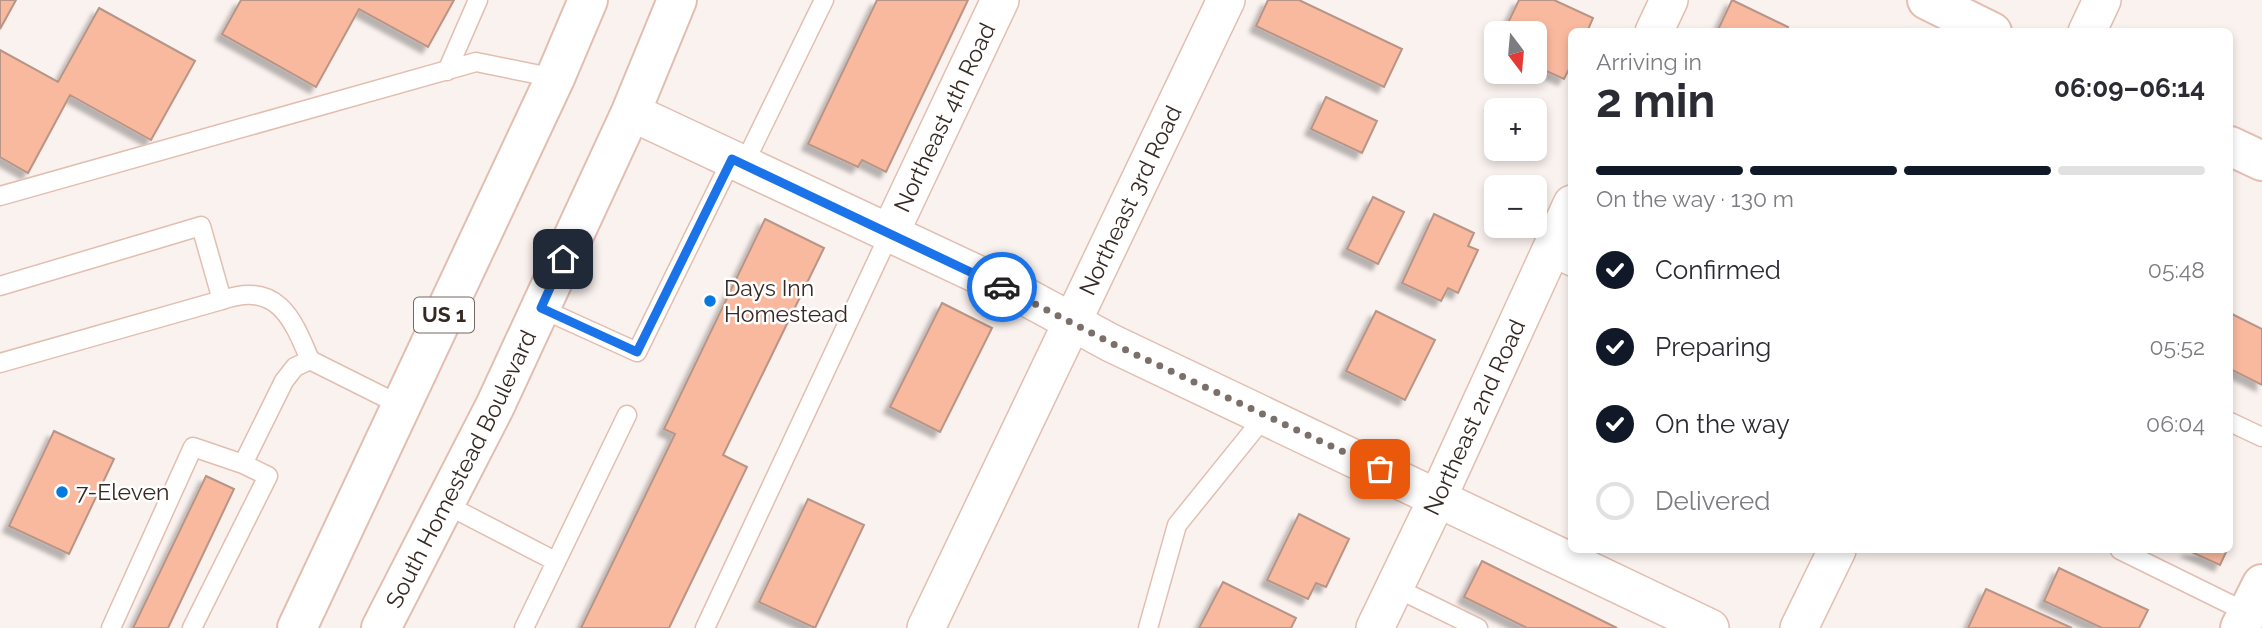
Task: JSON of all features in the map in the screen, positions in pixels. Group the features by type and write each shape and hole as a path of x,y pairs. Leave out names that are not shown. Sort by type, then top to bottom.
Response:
{"main road":[{"name":"US 1","path":"297,628 555,78 588,0"},
{"name":"South Homestead Boulevard","path":"381,628 495,406 631,112 677,0"},
{"path":"1927,0 1984,28"},
{"path":"2233,147 2262,161"}],"street":[{"name":"Northeast 4th Road","path":"889,235 1000,0"},
{"name":"Northeast 3rd Road","path":"926,628 1226,0"},
{"path":"1656,28 1669,0"},
{"path":"2089,28 2102,0"},
{"path":"631,112 1026,298 1265,416 1710,628"},
{"name":"Northeast 2nd Road","path":"1375,628 1438,497 1560,262 1568,223"},
{"path":"1799,628 1836,553"}],"lane":[{"path":"447,71 478,0"},
{"path":"541,308 637,352 824,0"},
{"path":"0,196 476,62 555,78"},
{"path":"0,286 201,226 222,300"},
{"path":"705,628 889,235"},
{"path":"0,363 241,293 255,295 284,309 294,321 310,360 402,406"},
{"path":"243,464 284,381 295,368 310,360"},
{"path":"524,628 628,415"},
{"path":"1148,628 1177,525 1265,416"},
{"path":"2233,423 2262,437"},
{"path":"111,628 192,447 243,464 268,476 192,628"},
{"path":"445,505 555,561"},
{"path":"2127,553 2250,608"},
{"path":"1394,587 1478,628"}],"building":[{"path":"0,0 16,0 0,29"},
{"path":"241,0 454,0 428,47 359,9 316,87 222,34"},
{"path":"877,0 968,0 886,172 862,160 858,167 808,144"},
{"path":"1268,0 1299,0 1402,49 1384,87 1256,26"},
{"path":"1519,0 1554,0 1593,18 1589,28 1568,28 1568,71 1564,79 1547,71 1547,21 1509,21"},
{"path":"1732,0 1788,27 1788,28 1719,28"},
{"path":"99,8 195,61 151,140 70,95 28,173 0,157 0,50 58,82"},
{"path":"1326,97 1377,121 1362,153 1311,129"},
{"path":"1373,197 1404,212 1378,264 1347,249"},
{"path":"1434,214 1474,233 1468,246 1478,250 1458,293 1448,288 1441,301 1402,283"},
{"path":"765,219 824,248 723,455 747,467 669,628 581,628 675,434 664,429"},
{"path":"942,303 992,328 940,432 890,407"},
{"path":"1376,311 1435,340 1405,400 1346,371"},
{"path":"2233,314 2262,329 2262,385 2233,370"},
{"name":"7-Eleven","path":"54,431 114,459 69,554 9,526"},
{"name":"7-Eleven","path":"206,476 234,489 168,628 133,628"},
{"path":"808,499 864,525 815,628 759,602"},
{"path":"1299,514 1349,539 1326,587 1316,583 1308,599 1267,580"},
{"path":"2194,553 2226,553 2220,565"},
{"path":"1482,561 1617,628 1527,628 1464,597"},
{"path":"2059,568 2148,610 2139,628 2102,628 2044,601"},
{"path":"1223,582 1296,618 1291,628 1199,628"},
{"path":"1986,589 2072,628 1968,628"}],"way so far":[{"path":"1002,287 1111,343 1380,469"}],"place":[{"name":"Days Inn Homestead","path":"710,301"},
{"name":"7-Eleven","path":"62,492"}],"route":[{"path":"563,259 541,308 637,352 732,159 1002,287"}]}
